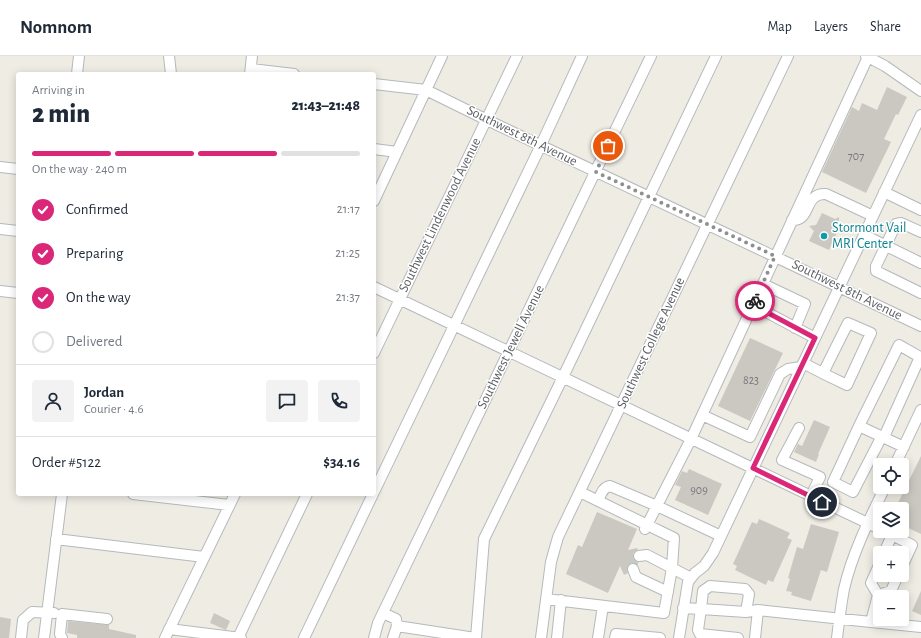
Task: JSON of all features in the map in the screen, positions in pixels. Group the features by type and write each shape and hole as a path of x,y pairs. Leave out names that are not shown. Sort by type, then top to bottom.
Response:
{"street":[{"path":"77,72 79,56"},
{"path":"169,56 170,72"},
{"path":"252,56 250,71 265,72"},
{"path":"376,197 442,56"},
{"name":"Southwest Lindenwood Avenue","path":"376,349 517,56"},
{"path":"376,489 418,404 582,56"},
{"name":"Southwest Jewell Avenue","path":"374,638 383,612 652,56"},
{"path":"397,626 475,638 484,539 716,56"},
{"name":"Southwest College Avenue","path":"541,638 553,552 558,537 788,56"},
{"path":"646,527 702,415 867,56 885,66 921,91"},
{"name":"Southwest 8th Avenue","path":"376,84 426,90 486,120 840,286 921,326"},
{"path":"679,638 688,582 704,566 713,553 921,115"},
{"path":"376,149 398,152"},
{"path":"0,167 16,169"},
{"path":"884,192 921,210"},
{"path":"792,220 803,217 811,200 821,194 826,194 873,216"},
{"path":"921,232 901,223 896,224 876,266 876,271 921,293"},
{"path":"0,229 16,231"},
{"path":"864,235 921,263"},
{"path":"763,284 805,304 795,328"},
{"path":"376,288 873,526"},
{"path":"0,291 16,294"},
{"path":"753,305 815,338"},
{"path":"702,415 750,437 780,374 788,369 802,365 823,373 847,385 871,333 848,323 823,373"},
{"path":"899,345 920,357 883,437 853,492 833,482 859,426 899,345"},
{"path":"898,458 921,410"},
{"path":"859,426 904,447"},
{"path":"799,428 782,460 820,477 811,496"},
{"path":"754,429 769,435"},
{"path":"598,501 606,486 610,486 721,536"},
{"path":"546,599 664,613 672,568 674,538 646,527 580,492"},
{"path":"837,638 844,588 849,571 868,523 882,494"},
{"path":"44,638 62,496"},
{"path":"150,496 229,505"},
{"path":"233,496 167,634 241,638"},
{"path":"238,638 306,496"},
{"path":"304,638 373,496"},
{"path":"899,538 917,546 909,557"},
{"path":"56,539 204,556"},
{"path":"639,556 647,555 691,578"},
{"path":"633,569 636,577 668,592"},
{"path":"873,579 871,583 875,590"},
{"path":"738,638 700,634 698,630 703,591 710,586 745,589 749,594 746,612"},
{"path":"557,638 561,600"},
{"path":"598,638 603,606"},
{"path":"683,608 746,612 758,610 921,627"},
{"path":"755,638 758,610"},
{"path":"21,638 24,620 32,612 107,619"},
{"path":"383,612 396,619 397,626 393,638"},
{"path":"62,614 60,634 62,638"},
{"path":"871,622 873,614"},
{"path":"615,638 616,634 660,638"}],"building":[{"path":"887,87 907,97 898,115 896,114 884,139 891,142 866,193 822,172 852,107 859,111 862,103 877,110"},
{"name":"Stormont Vail MRI Center","path":"822,213 835,219 839,217 839,223 841,224 829,250 809,241 814,231 809,226 816,225"},
{"path":"750,338 783,353 750,421 718,406"},
{"path":"814,420 830,427 816,462 794,452 798,444 802,446"},
{"path":"921,456 921,534 909,528 909,502 898,502 902,494 909,494 909,480"},
{"path":"689,469 722,484 708,515 675,500 681,487 675,485 682,471 687,473"},
{"path":"597,512 637,529 628,550 637,548 638,550 633,553 633,556 634,560 637,562 636,564 631,563 628,565 628,573 624,575 620,566 608,593 566,574 578,545 582,547"},
{"path":"759,519 790,533 787,538 792,540 773,582 768,580 766,585 735,570 737,566 733,564 752,522 757,524"},
{"path":"811,524 839,532 827,572 821,570 811,601 791,595 792,592 786,591 790,579 788,578 797,547 803,549"},
{"path":"921,591 921,615 912,611"},
{"path":"214,613 230,621 226,630 210,623"},
{"path":"0,617 11,619 9,638 0,638"},
{"path":"68,621 109,625 109,629 136,635 136,638 77,638 77,635 67,633"}],"tunnel":[{"path":"633,569 633,561 639,556"}],"way so far":[{"path":"608,146 596,172 775,256 755,301"}],"place":[{"name":"Stormont Vail MRI Center","path":"824,236"}],"route":[{"path":"755,301 753,305 815,338 753,468 822,502"}]}
